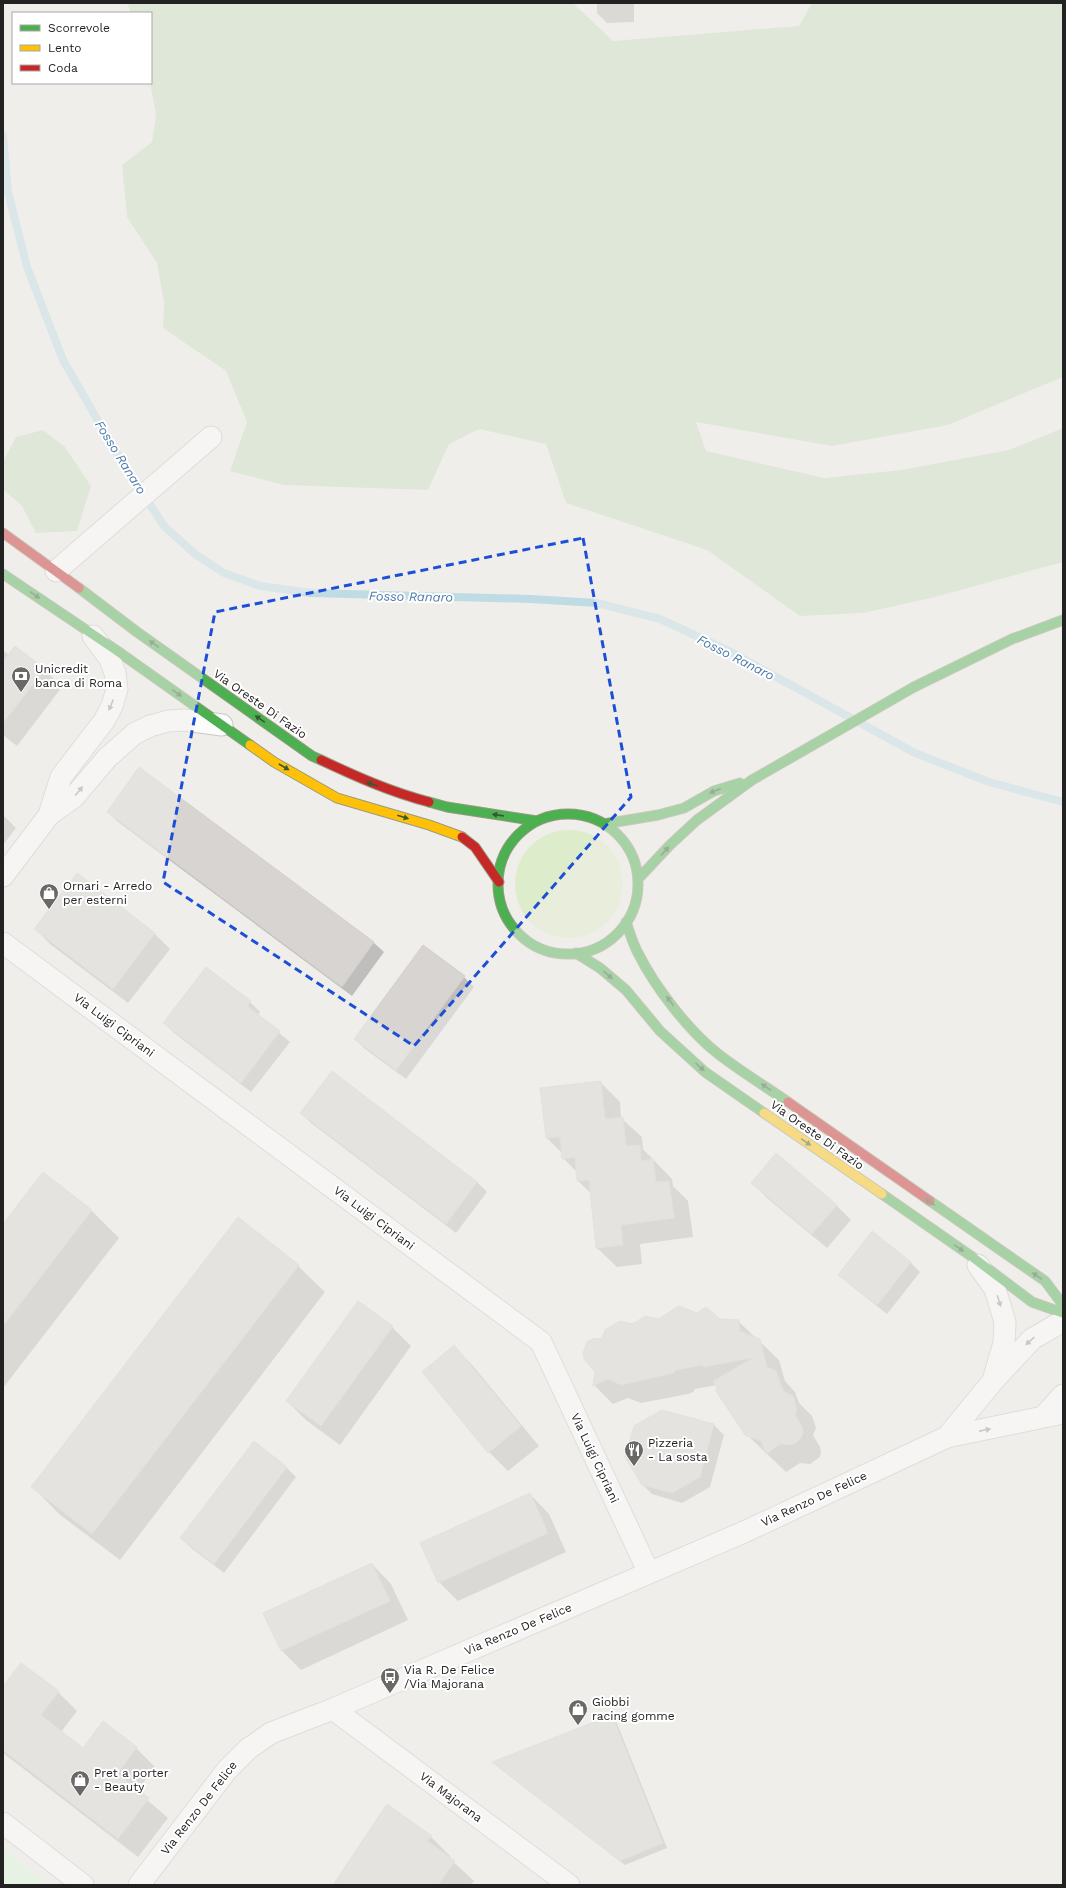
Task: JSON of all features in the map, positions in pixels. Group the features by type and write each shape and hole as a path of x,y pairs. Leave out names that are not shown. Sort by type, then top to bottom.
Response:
{"main road":[{"name":"Via Oreste Di Fazio","path":"3,534 56,571 137,632 312,756 368,782 403,795 447,807 537,821"},
{"path":"3,574 91,632 274,762 337,798 464,838 475,847 499,882"},
{"path":"638,880 670,845 697,820 752,780 914,687 1012,639 1063,620"},
{"path":"604,824 658,815 684,808 714,791 752,780"},
{"path":"570,814 588,817 604,824 615,832 624,842 636,866 638,880 636,898 631,916 620,931 605,943 588,951 576,954 551,952 534,944 519,933 508,918 503,907 499,882 502,864 509,847 521,832 537,821 553,816 570,814"},
{"name":"Via Oreste Di Fazio","path":"626,922 638,953 649,972 687,1024 717,1053 1045,1282 1063,1305"},
{"name":"Via Oreste Di Fazio","path":"576,954 600,968 626,990 660,1030 705,1072 971,1256 1032,1302 1063,1313"}],"street":[{"path":"56,571 109,523 212,437"},
{"path":"49,815 61,777 104,721 112,706 117,689 115,673 110,659 91,632"},
{"path":"3,876 49,815 74,797 107,758 134,734 150,726 168,721 185,720 222,725"},
{"name":"Via Luigi Cipriani","path":"3,943 541,1342 649,1573"},
{"path":"971,1256 995,1289 1005,1322 1004,1343 993,1382"},
{"path":"947,1438 993,1382 1032,1339 1063,1321"},
{"path":"947,1438 1053,1415 1063,1395"},
{"name":"Via Renzo De Felice","path":"139,1885 227,1770 248,1749 271,1733 333,1709 744,1532 947,1438"},
{"name":"Via Majorana","path":"333,1709 569,1885"},
{"path":"3,1823 83,1885"}],"highlighted area":[{"path":"583,538 631,797 414,1046 163,882 215,612"}],"green space":[{"path":"127,3 575,3 575,5 613,41 799,26 812,3 1063,3 1063,377 948,425 832,446 696,422 706,451 824,478 901,470 1009,450 1063,428 1063,562 935,597 863,613 800,616 707,550 566,503 546,444 479,429 449,444 428,490 283,485 230,471 247,422 226,371 163,328 164,303 157,263 127,217 122,165 152,142 156,114 150,84 152,84 152,12 131,12"},
{"path":"43,430 65,447 91,486 77,531 36,533 22,506 4,490 3,462 16,437"},
{"path":"569,830 590,834 607,846 619,863 623,884 619,905 607,922 590,934 569,938 548,934 531,922 519,905 515,884 519,863 531,846 548,834"},
{"path":"3,1849 48,1885 3,1885"}],"building":[{"path":"15,646 45,669 3,723 3,661"},
{"path":"139,767 374,942 342,987 107,812"},
{"path":"77,873 155,933 113,989 34,929"},
{"path":"423,945 465,976 396,1070 354,1039"},
{"path":"206,967 251,1001 247,1006 280,1031 241,1083 163,1023"},
{"path":"332,1071 477,1182 446,1224 300,1113"},
{"path":"601,1081 605,1119 623,1117 626,1146 640,1145 641,1161 653,1159 656,1182 669,1181 674,1218 621,1225 623,1245 596,1248 589,1180 577,1181 575,1157 562,1159 560,1137 546,1138 540,1088"},
{"path":"776,1153 837,1205 812,1234 751,1183"},
{"path":"43,1172 92,1210 3,1326 3,1224"},
{"path":"238,1217 299,1265 92,1534 31,1487"},
{"path":"872,1231 911,1262 877,1305 838,1275"},
{"path":"358,1301 393,1326 321,1426 286,1401"},
{"path":"679,1306 697,1313 706,1307 720,1319 739,1320 740,1331 760,1339 767,1367 776,1371 783,1391 793,1396 797,1409 795,1415 802,1427 803,1432 801,1438 796,1443 791,1445 780,1444 766,1454 761,1441 745,1435 716,1391 717,1388 713,1381 755,1357 704,1367 702,1365 676,1370 674,1373 621,1385 608,1379 593,1386 595,1372 584,1359 583,1353 587,1342 592,1339 602,1338 605,1330 620,1321 632,1324 646,1316 658,1319"},
{"path":"454,1345 521,1426 488,1453 422,1372"},
{"path":"662,1410 714,1424 700,1477 672,1493 642,1485 625,1457 634,1426"},
{"path":"254,1441 287,1467 214,1564 180,1538"},
{"path":"530,1493 548,1533 438,1583 420,1543"},
{"path":"372,1563 390,1601 281,1651 263,1613"},
{"path":"21,1663 59,1691 41,1715 83,1748 103,1721 137,1747 117,1774 149,1798 118,1839 3,1750 3,1686"},
{"path":"612,1715 663,1843 620,1861 492,1762"},
{"path":"387,1804 432,1836 427,1841 455,1861 438,1885 333,1885"}],"waterway":[{"name":"Fosso Ranaro","path":"3,135 8,192 27,267 63,360 116,452 164,526 195,554 224,573 260,586 311,593 531,599 597,603 660,619 729,651 915,753 989,782 1063,802"}],"traffic: fast":[{"path":"3,574 116,650 250,745"},
{"path":"79,588 137,632 312,756 321,760"},
{"path":"638,879 670,845 697,820 752,780 914,687 1012,639 1063,620"},
{"path":"604,824 658,815 684,808 714,791 740,783"},
{"path":"429,802 447,807 537,821"},
{"path":"568,814 588,817 595,820 607,826 622,840 635,864 638,884 635,904 632,911 626,923 612,938 588,951 568,954 548,951 541,948 529,942 514,928 501,904 498,884 501,864 504,857 510,845 524,830 548,817 568,814"},
{"path":"626,922 635,946 653,980 684,1020 717,1053 788,1102"},
{"path":"576,953 600,968 626,990 660,1031 705,1072 764,1113"},
{"path":"882,1194 971,1256 1032,1302 1063,1313"},
{"path":"930,1201 1045,1281 1063,1305"}],"traffic: slow":[{"path":"250,745 274,762 337,798 429,825 462,837"},
{"path":"764,1113 882,1194"}],"traffic: jam":[{"path":"3,533 79,588"},
{"path":"321,760 374,784 429,802"},
{"path":"462,837 475,847 499,882"},
{"path":"788,1102 930,1201"}],"place":[{"name":"Unicredit banca di Roma","path":"21,693"},
{"name":"Ornari - Arredo per esterni","path":"49,910"},
{"name":"Pizzeria - La sosta","path":"634,1467"},
{"name":"Via R. De Felice /Via Majorana","path":"390,1694"},
{"name":"Giobbi racing gomme","path":"578,1726"},
{"name":"Pret a porter - Beauty","path":"80,1797"}]}
